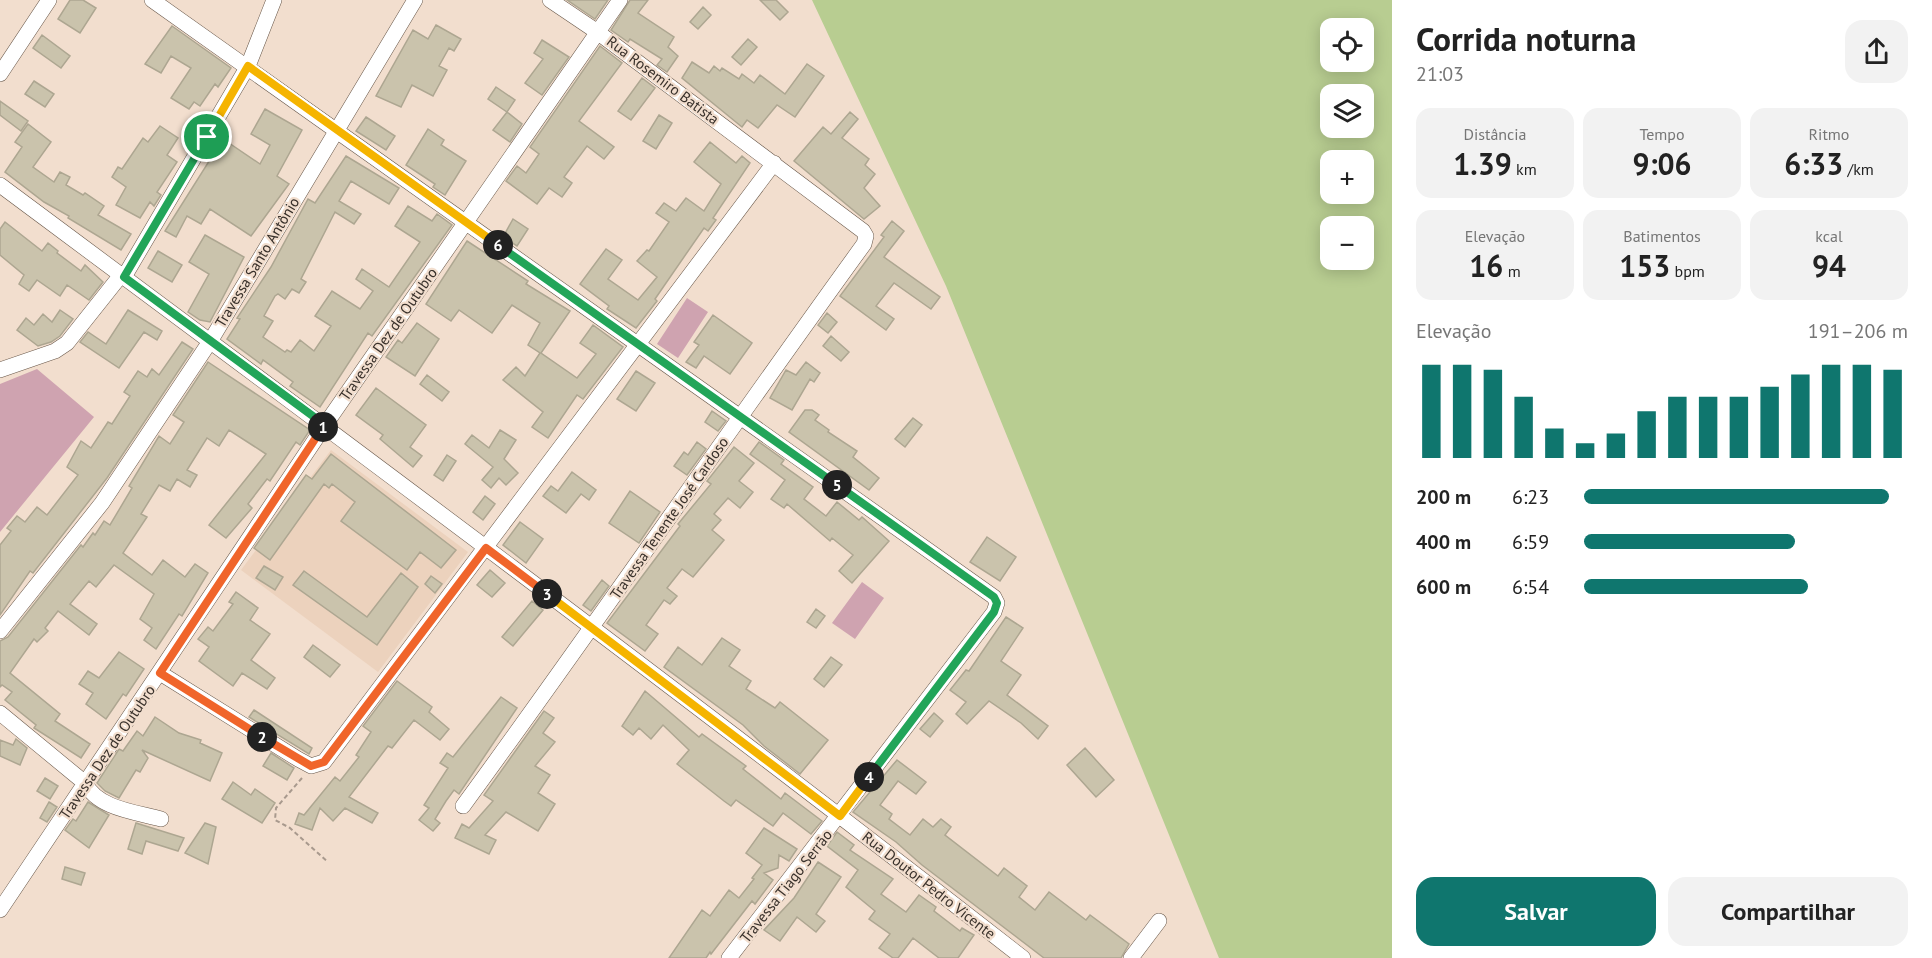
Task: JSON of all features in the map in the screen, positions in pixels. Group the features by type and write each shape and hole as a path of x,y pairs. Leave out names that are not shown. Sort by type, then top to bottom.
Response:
{"street":[{"path":"0,74 49,0"},
{"path":"152,0 336,128 639,346 740,415"},
{"path":"0,370 55,351 67,343 122,276 248,66 274,0"},
{"name":"Travessa Santo Antônio","path":"0,631 102,503 211,340 336,128 415,0"},
{"name":"Rua Rosemiro Batista","path":"550,0 596,31 774,163"},
{"name":"Travessa Dez de Outubro","path":"0,910 325,425 596,31 620,0"},
{"path":"160,673 311,766 324,762 639,346 774,163"},
{"name":"Travessa Tenente José Cardoso","path":"463,806 593,628 740,415 864,244 866,237 863,231 774,163"},
{"name":"Rua Doutor Pedro Vicente","path":"0,185 325,425 1023,958"},
{"name":"Travessa Tiago Serrão","path":"729,958 840,816 994,612 997,603 994,597 740,415"},
{"path":"0,713 86,783 94,796 105,803 161,819"},
{"path":"1131,958 1159,921"}],"path":[{"path":"311,766 276,808 275,820 290,828 328,862"}],"shaded area":[{"path":"812,0 1392,0 1392,958 1219,958 946,286"},
{"path":"687,298 708,312 678,358 657,344"},
{"path":"37,369 94,417 0,532 0,384"},
{"path":"331,450 468,552 378,672 241,570"},
{"path":"862,582 884,598 855,639 832,623"}],"building":[{"path":"70,0 83,0 96,8 80,33 58,19"},
{"path":"567,0 608,0 595,19"},
{"path":"630,0 648,0 638,13 674,37 668,47 678,56 667,72 657,65 662,59 630,39 628,42 611,30"},
{"path":"760,0 776,0 788,12 780,20"},
{"path":"703,7 711,15 698,29 690,22"},
{"path":"436,25 461,39 454,51 449,48 439,66 447,70 433,96 412,85 401,107 376,96 413,30 428,39"},
{"path":"172,26 231,68 218,87 215,84 200,106 194,102 189,109 171,98 191,68 171,56 161,73 145,64"},
{"path":"42,35 70,56 61,68 33,48"},
{"path":"748,39 757,47 741,65 732,57"},
{"path":"542,40 569,57 542,95 525,83 543,59 534,53"},
{"path":"600,46 622,63 579,121 614,147 604,159 587,146 564,177 572,183 562,197 549,188 537,204 506,181 517,166 526,173 539,154 530,147"},
{"path":"692,62 709,73 714,66 720,71 722,68 739,79 742,74 754,83 760,75 785,94 807,64 824,76 795,117 777,105 758,128 747,120 742,127 682,78"},
{"path":"642,78 655,88 631,120 618,111"},
{"path":"34,81 54,94 45,107 25,94"},
{"path":"496,87 515,100 507,112 488,99"},
{"path":"0,101 28,121 21,131 0,115"},
{"path":"265,109 302,130 277,176 289,184 251,236 210,209 201,224 187,216 176,237 165,231 223,139 260,164 270,145 251,134"},
{"path":"507,112 522,124 510,142 493,130"},
{"path":"850,112 858,119 842,138 869,159 865,165 875,174 864,188 880,206 864,219 794,161 823,127 831,134"},
{"path":"659,115 672,123 656,149 643,141"},
{"path":"366,117 395,136 386,150 356,131"},
{"path":"28,124 51,142 33,167 54,182 60,172 70,177 66,185 83,195 85,193 104,206 98,215 131,234 121,250 44,202 5,172 22,147 15,142"},
{"path":"160,126 178,138 167,155 177,162 157,192 161,195 154,206 150,202 140,218 116,205 126,187 112,177 118,167 122,169 143,138 148,142"},
{"path":"428,129 444,140 441,145 466,161 445,195 433,187 435,184 406,165"},
{"path":"710,142 736,163 742,156 750,163 713,218 716,220 708,231 704,228 655,299 657,301 636,328 607,309 609,306 580,284 606,249 622,260 608,279 638,300 657,277 637,261 647,250 649,251 669,222 656,213 664,203 676,211 686,198 704,211 721,184 694,162"},
{"path":"346,156 399,188 389,204 351,181 339,201 361,214 354,224 335,212 301,279 306,282 299,293 292,289 285,299 278,294 264,316 273,321 263,337 285,352 287,350 291,352 300,340 314,351 331,326 315,316 332,291 360,309 373,291 356,279 362,269 389,287 420,242 395,226 408,206 432,221 437,214 452,225 372,336 368,333 320,407 290,386 293,382 263,360 261,364 227,339 240,319 237,318 271,267 308,199 315,203"},
{"path":"513,219 528,229 517,246 503,237"},
{"path":"892,221 904,231 884,257 940,297 931,309 894,283 876,306 894,319 886,330 840,296 884,237 881,235"},
{"path":"5,222 42,251 48,243 58,251 57,253 81,271 85,265 103,282 89,300 67,285 60,296 37,280 29,291 19,284 24,275 0,255 0,229"},
{"path":"205,235 244,257 210,322 200,320 188,312 209,274 189,262"},
{"path":"467,241 528,281 526,284 570,311 541,353 577,378 596,354 580,343 593,325 623,347 583,399 577,395 548,438 532,427 543,412 503,380 516,367 525,376 540,353 528,345 540,323 512,305 492,333 459,310 451,321 426,304"},
{"path":"158,251 182,265 172,282 148,268"},
{"path":"60,310 73,319 60,336 51,342 38,346 17,330 26,318 34,325 43,314 52,322"},
{"path":"128,310 162,331 157,340 144,332 119,368 80,342 88,332 106,344"},
{"path":"827,313 837,322 828,333 818,325"},
{"path":"713,315 752,343 730,374 704,356 696,368 686,362 699,345 694,342"},
{"path":"417,323 439,339 415,376 386,357 398,340 402,343"},
{"path":"831,336 849,352 841,361 823,346"},
{"path":"182,342 193,349 107,478 33,573 30,571 0,615 0,545 11,531 7,528 17,516 25,522 37,507 47,515 78,475 67,467 81,441 91,448 108,422 112,424 130,396 124,392 138,371 147,377 152,369 159,375"},
{"path":"208,362 310,430 300,445 296,442 270,481 267,479 248,504 252,508 226,538 209,525 266,454 229,430 219,446 207,438 187,470 197,475 190,487 177,479 170,491 159,485 141,514 147,517 123,553 152,575 163,560 185,577 195,564 208,573 182,616 179,614 156,649 144,640 152,628 140,619 154,594 114,565 96,587 89,581 70,604 97,624 89,635 58,611 45,628 48,631 37,642 34,639 10,673 60,714 55,721 90,744 81,758 34,728 36,725 5,700 12,692 2,685 0,687 0,641 8,637 81,545 83,547 93,533 95,535 104,521 110,525 132,488 129,486 159,436 170,444 184,422 173,415"},
{"path":"806,362 820,373 814,382 810,379 792,410 770,398 786,370 796,375"},
{"path":"636,371 655,383 636,411 617,399"},
{"path":"427,375 449,392 442,401 420,384"},
{"path":"376,388 426,425 410,447 422,456 413,467 380,439 383,435 356,415"},
{"path":"805,410 812,410 819,415 815,420 829,430 828,432 857,451 853,457 879,478 869,490 789,432"},
{"path":"712,411 726,421 718,431 705,422"},
{"path":"913,418 922,425 905,447 895,439"},
{"path":"500,430 516,440 504,459 518,473 506,485 499,478 491,488 482,480 493,467 465,444 472,435 489,448"},
{"path":"697,442 706,449 687,475 674,466 684,452 688,455"},
{"path":"759,442 784,460 781,464 813,487 804,499 826,516 837,502 859,520 862,517 889,541 852,583 839,571 853,555 832,538 830,541 787,504 784,508 771,499 785,480 750,454"},
{"path":"734,447 754,463 739,481 753,492 740,508 728,498 714,514 721,520 712,530 724,540 693,577 682,569 667,588 677,596 670,604 664,600 646,625 658,634 645,651 607,623 680,526 678,524 711,484 707,481"},
{"path":"331,454 456,550 441,568 420,552 407,570 341,521 355,502 332,484 329,488 324,484 270,560 254,548 306,475 312,479"},
{"path":"447,455 456,461 443,481 434,475"},
{"path":"572,472 596,490 589,500 581,494 566,513 543,496 551,486 558,491"},
{"path":"630,491 660,512 639,543 609,523"},
{"path":"485,496 495,504 483,520 473,512"},
{"path":"520,522 543,539 526,563 503,545"},
{"path":"987,537 1016,557 1000,581 970,562"},
{"path":"264,566 283,577 275,590 256,578"},
{"path":"490,570 505,583 492,597 477,585"},
{"path":"304,571 367,617 401,573 418,587 377,645 293,585"},
{"path":"431,576 442,584 435,593 425,584"},
{"path":"602,580 609,586 591,611 583,605"},
{"path":"236,592 258,608 250,620 270,634 251,660 275,678 267,689 242,673 233,686 199,661 209,647 198,639 208,627 213,631 233,604 229,602"},
{"path":"532,601 543,610 513,646 502,637"},
{"path":"816,609 825,616 816,628 807,622"},
{"path":"1006,617 1023,628 1001,661 1021,675 1007,695 1048,726 1038,739 1021,723 989,701 967,724 956,714 966,702 950,690 966,670 969,671"},
{"path":"722,638 740,650 729,666 751,681 746,689 775,708 780,702 828,740 800,774 764,746 743,725 664,667 678,647 702,665"},
{"path":"313,645 340,665 330,677 304,657"},
{"path":"119,652 144,669 126,696 123,694 106,719 86,704 93,693 79,684 88,671 99,678"},
{"path":"831,657 842,665 824,687 814,679"},
{"path":"397,681 432,707 429,712 449,729 440,740 414,720 392,748 388,746 349,797 378,813 372,823 345,808 333,821 320,808 312,830 295,824 299,813 304,815 335,777 340,781 359,757 356,755 371,732 363,726"},
{"path":"645,691 699,737 702,734 746,766 743,769 781,799 785,793 822,821 811,834 783,813 773,826 736,800 731,806 677,764 689,750 663,725 651,739 639,728 633,735 622,726"},
{"path":"501,697 517,708 459,794 454,790 446,801 435,819 440,823 433,831 419,820 429,808 424,805 448,768 440,763 447,753 453,757"},
{"path":"254,710 312,748 309,754 249,717"},
{"path":"544,711 554,718 543,733 555,742 535,766 550,775 538,793 555,804 538,831 506,812 485,835 496,840 489,854 455,838 462,824 469,828 493,801 484,795"},
{"path":"934,713 943,721 930,737 920,729"},
{"path":"155,717 179,733 201,740 200,743 222,753 210,781 142,750 148,758 140,772 136,770 119,798 105,791 97,783 119,749 123,751 137,731 143,736"},
{"path":"16,739 27,748 20,765 0,756 0,740 13,745"},
{"path":"1085,748 1114,780 1096,797 1067,765"},
{"path":"271,753 294,768 287,780 263,766"},
{"path":"897,760 926,782 916,794 898,781 880,805 892,814 889,819 910,835 923,819 933,827 941,819 951,827 945,835 998,876 1004,868 1027,886 1019,897 1035,910 1049,892 1086,920 1090,915 1129,944 1121,958 1044,958 922,865 896,842 853,812"},
{"path":"45,778 58,786 50,799 37,791"},
{"path":"233,782 251,795 255,789 275,803 262,823 222,799"},
{"path":"49,802 57,807 47,822 40,818"},
{"path":"88,802 109,815 89,848 65,830 73,819 76,821"},
{"path":"136,823 184,838 178,851 146,841 142,854 128,849"},
{"path":"205,823 216,827 208,864 185,853"},
{"path":"764,828 797,849 789,861 779,855 778,868 764,873 773,880 755,904 752,901 711,954 710,952 706,958 669,958 702,910 710,916 729,890 739,898 754,879 752,878 762,865 746,853"},
{"path":"837,832 854,845 850,850 893,879 881,894 906,912 919,895 936,907 934,911 960,931 962,928 974,935 958,958 939,958 913,938 898,958 893,958 879,948 890,934 869,919 875,911 846,887 858,870 827,846"},
{"path":"818,862 841,877 816,914 825,921 816,932 797,917 780,941 764,930 794,898"},
{"path":"65,867 85,873 81,885 62,879"}],"route":[{"path":"248,66 994,597 997,603 994,612 840,816 486,548 324,762 319,765 311,766 298,759 160,673 325,425 124,277 207,137 248,66"}]}
